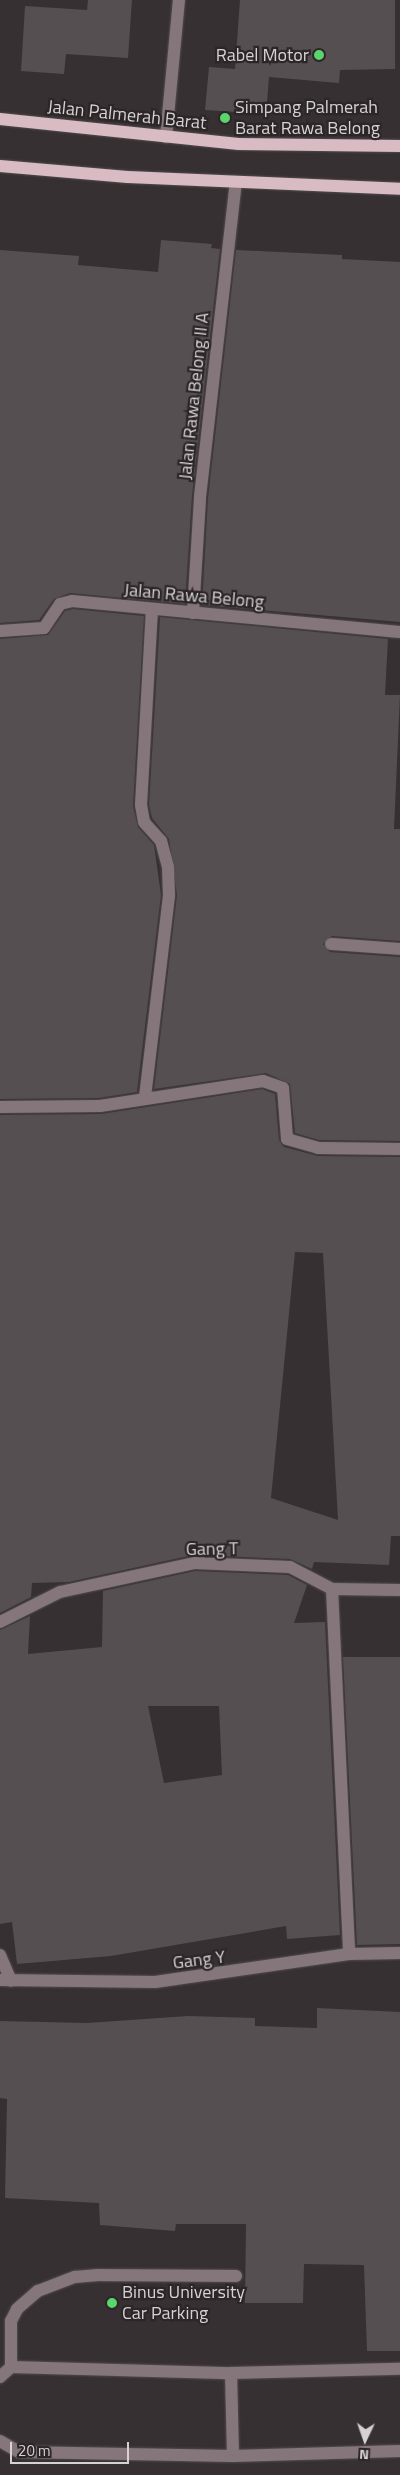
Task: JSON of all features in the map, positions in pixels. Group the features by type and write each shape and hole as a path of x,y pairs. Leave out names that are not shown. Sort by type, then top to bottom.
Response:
{"main road":[{"name":"Jalan Palmerah Barat","path":"0,119 239,144 400,146"},
{"path":"0,166 236,183 400,190"}],"street":[{"path":"166,137 179,0"},
{"name":"Jalan Rawa Belong II A","path":"193,613 200,497 236,183"},
{"name":"Jalan Rawa Belong","path":"0,631 44,628 63,602 400,632"},
{"path":"145,1097 169,895 168,867 160,841 144,822 141,805 152,610"},
{"path":"331,944 400,949"},
{"path":"0,1107 100,1106 145,1097 263,1081 283,1088 286,1139 318,1148 400,1149"},
{"name":"Gang T","path":"0,1622 60,1592 194,1563 290,1567 332,1589 400,1590"},
{"path":"332,1589 349,1954"},
{"name":"Gang Y","path":"5,1980 155,1982 349,1954 400,1953"},
{"path":"0,1955 5,1980"},
{"path":"11,2367 10,2321 17,2309 38,2291 75,2277 98,2275 236,2276"},
{"path":"0,2377 11,2367 231,2372 400,2368"},
{"path":"231,2372 233,2456"},
{"path":"0,2442 19,2452 233,2456 400,2451"}],"building":[{"path":"88,0 132,0 128,58 66,54 64,74 21,71 25,6 87,10"},
{"path":"240,0 395,0 395,69 340,70 339,83 269,77 266,114 205,110 209,67 235,69"},
{"path":"161,240 212,244 211,248 220,249 192,496 185,604 70,593 54,599 39,620 0,623 0,250 79,256 78,265 158,272"},
{"path":"236,250 342,255 342,259 400,262 400,622 202,605 208,498"},
{"path":"73,609 144,616 133,806 138,827 154,845 161,895 137,1092 99,1098 0,1099 0,639 48,635 65,611"},
{"path":"160,617 388,639 385,695 400,695 394,829 400,829 400,941 332,936 323,944 330,952 400,957 400,1141 319,1140 295,1133 290,1084 266,1073 154,1089 177,895 169,839 152,818 149,805"},
{"path":"262,1089 275,1094 279,1140 284,1147 318,1156 400,1157 400,1536 391,1536 389,1565 314,1562 312,1569 290,1559 193,1555 69,1582 32,1583 31,1597 0,1613 0,1115 101,1114","holes":["295,1252 323,1253 338,1520 271,1498"]},
{"path":"195,1571 288,1575 307,1585 294,1623 325,1622 340,1935 287,1939 286,1926 111,1956 17,1964 12,1922 0,1924 0,1630 30,1616 28,1654 102,1647 103,1591","holes":["148,1706 219,1706 222,1775 164,1783"]},
{"path":"343,1657 400,1657 400,1944 357,1945"},
{"path":"317,2008 400,2012 400,2351 367,2351 364,2265 304,2264 303,2303 245,2303 246,2224 176,2224 175,2231 100,2225 99,2203 5,2198 7,2099 0,2098 0,2021 87,2023 188,2016 255,2018 255,2026 317,2028"}],"place":[{"name":"Rabel Motor","path":"319,55"},
{"name":"Simpang Palmerah Barat Rawa Belong","path":"225,118"},
{"name":"Binus University Car Parking","path":"112,2303"}]}
